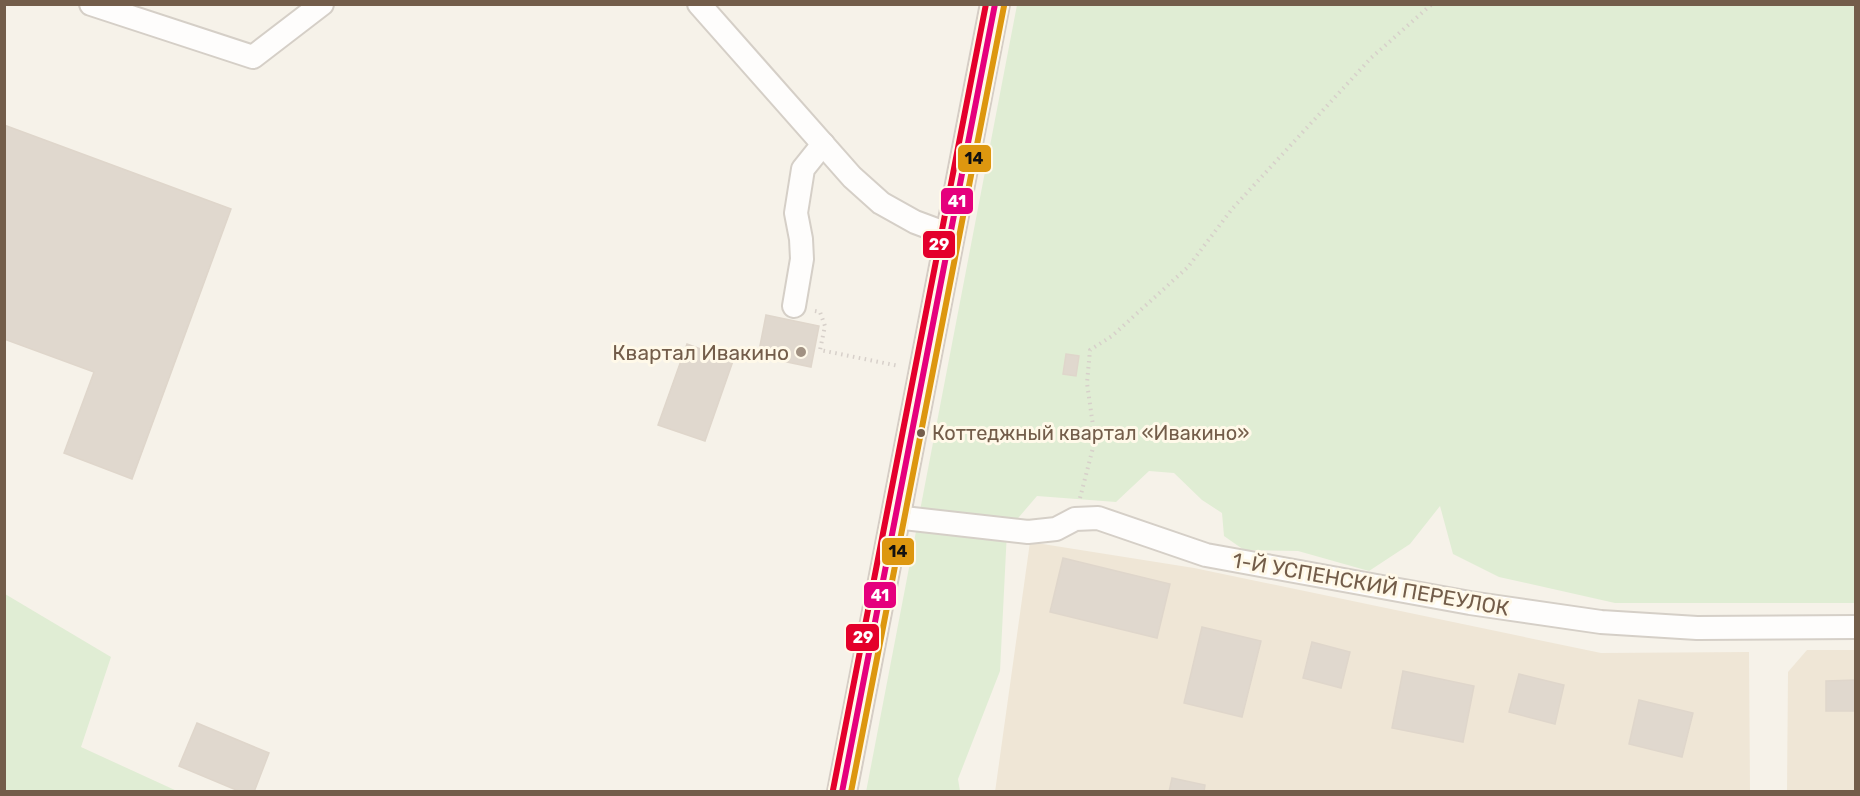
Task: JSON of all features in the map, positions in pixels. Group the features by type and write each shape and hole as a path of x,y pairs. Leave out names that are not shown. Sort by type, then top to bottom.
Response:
{"main road":[{"path":"842,792 995,4"}],"street":[{"path":"91,4 253,57 322,4"},
{"path":"699,4 852,177 881,203 915,222 950,235"},
{"path":"794,306 802,259 796,213 803,169 823,144"},
{"name":"1-Й УСПЕНСКИЙ ПЕРЕУЛОК","path":"895,517 1028,532 1056,529 1075,519 1098,518 1206,555 1470,603 1590,621 1697,628 1856,627"}],"path":[{"path":"1075,519 1095,440 1087,383 1090,350 1112,336 1188,267 1232,209 1371,58 1432,4"},
{"path":"794,306 820,312 825,326 820,350 899,366"}],"shaded area":[{"path":"1030,542 1194,568 1601,653 1749,652 1750,791 995,792"},
{"path":"1807,650 1855,650 1855,791 1787,792 1788,672"}],"green space":[{"path":"1017,5 1855,5 1855,603 1615,603 1499,577 1453,554 1440,506 1410,544 1369,571 1298,551 1244,550 1224,536 1222,513 1202,500 1174,473 1149,471 1116,502 1037,496 1007,531 1000,671 958,779 960,791 866,792"},
{"path":"5,594 111,657 81,747 177,791 5,791"}],"building":[{"path":"4,125 231,209 132,479 64,453 94,372 4,339"},
{"path":"766,315 819,326 811,367 758,356"},
{"path":"687,344 733,361 705,441 658,425"},
{"path":"1066,354 1079,356 1076,376 1063,374"},
{"path":"1063,558 1170,584 1157,638 1050,612"},
{"path":"1202,627 1261,641 1242,717 1184,703"},
{"path":"1312,642 1350,652 1341,688 1303,678"},
{"path":"1403,671 1474,686 1463,742 1392,728"},
{"path":"1519,674 1564,685 1555,724 1509,712"},
{"path":"1856,680 1856,711 1826,711 1826,681"},
{"path":"1639,700 1693,713 1682,757 1629,744"},
{"path":"197,723 269,753 254,792 241,792 179,766"},
{"path":"1172,778 1205,785 1204,792 1169,792"}],"transit line":[{"name":"29","path":"833,790 986,4"},
{"name":"41","path":"842,792 995,4"},
{"name":"14","path":"851,792 1004,6"}],"place":[{"name":"Квартал Ивакино","path":"801,352"},
{"name":"Коттеджный квартал «Ивакино»","path":"921,433"}]}
